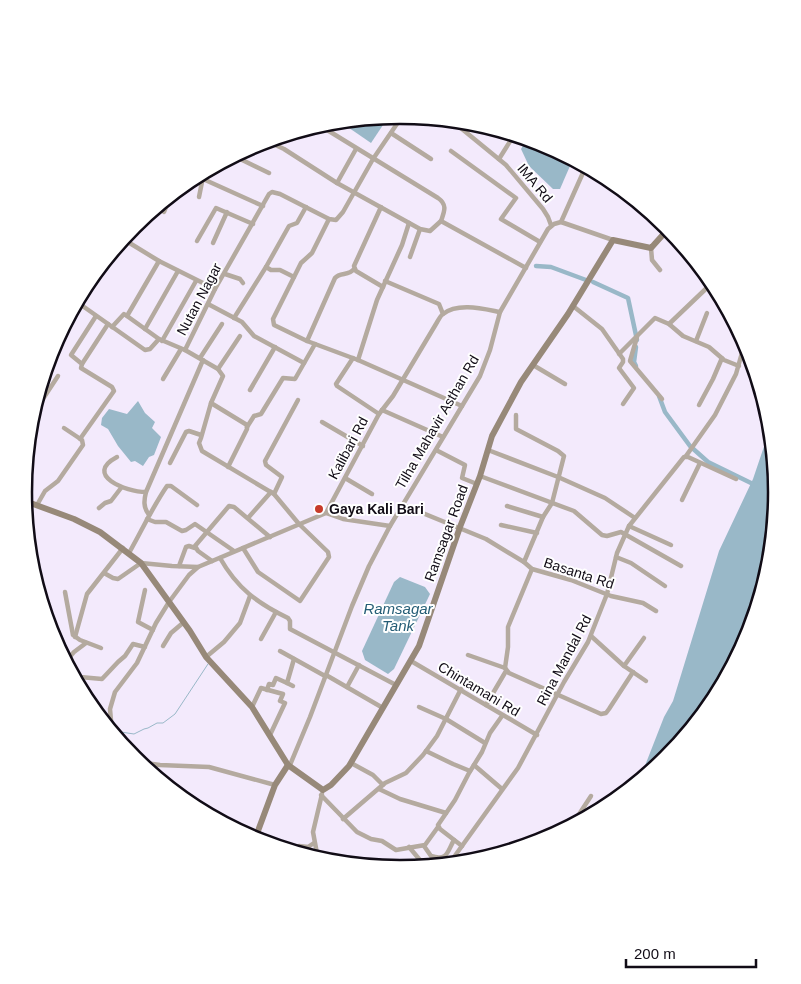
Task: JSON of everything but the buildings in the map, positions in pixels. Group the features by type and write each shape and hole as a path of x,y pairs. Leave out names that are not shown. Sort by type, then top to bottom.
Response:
{"street":[{"path":"397,124 372,159 340,217 336,220 329,219 314,250 301,263 273,322 277,327 307,342 355,359 462,406"},
{"name":"IMA Rd","path":"463,130 499,159 543,209 551,225"},
{"path":"276,146 336,183 420,229 430,231 441,221 445,210 442,201 328,131"},
{"path":"391,133 430,159"},
{"path":"499,159 510,141"},
{"path":"336,183 356,149"},
{"path":"451,151 516,198 501,218 540,242"},
{"path":"242,160 269,173"},
{"path":"561,222 583,173"},
{"path":"205,180 263,206"},
{"path":"199,197 201,183"},
{"name":"Nutan Nagar","path":"218,369 183,350 269,194 275,192 329,219"},
{"path":"234,318 289,226 298,223 306,207"},
{"path":"307,342 335,278 338,275 350,273 354,269 381,207"},
{"path":"198,241 216,208 253,224"},
{"path":"213,243 228,212"},
{"path":"441,221 526,268"},
{"path":"551,225 561,222 613,240 651,248"},
{"path":"409,223 402,245 385,281 355,359 336,385 381,412 444,437"},
{"name":"Tilha Mahavir Asthan Rd","path":"289,765 359,588 390,526 486,363 500,312 551,225"},
{"path":"410,257 420,229"},
{"path":"660,270 652,260 651,248 663,234"},
{"name":"Ramsagar Road","path":"322,793 351,763 419,646 460,527 480,476 492,436 515,391 573,306 613,240"},
{"path":"129,244 216,290"},
{"path":"127,316 159,261"},
{"path":"266,267 272,270 280,270 294,277"},
{"path":"354,269 383,286"},
{"path":"145,329 178,271"},
{"path":"225,274 240,279 243,283"},
{"path":"83,306 145,350 150,349 161,340 196,281"},
{"path":"385,281 439,304 443,314 457,308 485,309 500,312"},
{"path":"669,324 706,288"},
{"path":"208,304 246,326 254,336 304,363"},
{"path":"573,306 602,329 624,361 619,368 634,387 623,404"},
{"path":"696,341 707,313"},
{"path":"80,439 114,391 112,387 81,368 82,364 110,326 124,314 161,340 183,350 163,379"},
{"name":"Kalibari Rd","path":"326,513 381,412 443,314"},
{"path":"82,364 72,357 71,354 96,316"},
{"path":"619,354 655,318 669,324 683,336 709,347 722,358 739,366"},
{"path":"222,324 202,359 146,492 144,503 148,517 155,522 166,522 182,531 195,524 234,552"},
{"path":"637,335 630,362 662,399"},
{"path":"240,336 218,369 223,376 211,403 201,435 199,443 202,451 272,493 299,524 328,552 329,557 300,601 258,572 243,548"},
{"path":"228,467 254,416 261,414 284,378 295,379 315,344"},
{"path":"250,390 276,347"},
{"name":"Rina Mandal Rd","path":"455,856 518,768 591,636 607,594 624,534 686,456 715,415 736,374 742,356"},
{"path":"699,406 722,358"},
{"path":"533,365 564,384"},
{"path":"46,393 58,376"},
{"path":"248,518 272,493 282,477 266,465 265,461 298,400"},
{"path":"211,403 245,423 248,427"},
{"path":"516,415 516,429 563,454 552,503 543,517 524,562"},
{"path":"322,422 363,446"},
{"path":"37,505 45,491 58,482 82,446 83,442 80,439 64,428"},
{"path":"170,463 186,432 189,430 201,435"},
{"path":"436,450 465,465 462,478 477,484"},
{"path":"488,450 558,477 612,501 635,518"},
{"path":"686,456 736,479"},
{"path":"117,457 107,464 105,472 110,480 121,488 146,492"},
{"path":"682,500 700,463"},
{"path":"480,476 577,512 592,528 602,535 607,536 620,532 681,566"},
{"path":"345,478 372,494"},
{"path":"75,637 87,594 126,550 169,485 197,505"},
{"path":"99,508 111,501 121,488"},
{"path":"32,503 74,519 100,532 141,563 184,622 206,657 252,707 289,765 322,793 356,832 371,840 382,841 396,850 424,846 455,800 492,729 502,716"},
{"path":"195,548 206,532 231,505 270,537"},
{"name":"Basanta Rd","path":"403,505 460,527 498,546 532,569 571,580 607,594 643,603 656,611"},
{"path":"507,506 543,517"},
{"path":"111,718 110,710 113,696 137,663 169,602 189,575 198,567 326,513 343,519 390,526"},
{"path":"501,525 537,533"},
{"path":"629,526 671,545"},
{"path":"179,566 186,547 189,546 195,548 212,561"},
{"path":"616,557 631,563 665,586"},
{"path":"220,558 231,577 250,596 289,620 292,630 396,685"},
{"path":"104,573 118,579 141,563 198,567"},
{"path":"486,705 506,669 508,627 532,569"},
{"path":"145,590 138,622 153,630"},
{"path":"65,592 72,632 75,637 101,648"},
{"path":"206,657 224,642 240,623 250,596"},
{"path":"261,639 276,612"},
{"path":"164,646 170,633 184,622"},
{"path":"591,636 624,666 646,681"},
{"path":"624,666 644,638"},
{"path":"71,656 86,642"},
{"path":"83,677 102,679 125,656 133,644 145,647"},
{"path":"280,651 383,708"},
{"path":"468,655 506,669 557,696 603,714 610,709 633,672"},
{"path":"287,683 294,659"},
{"name":"Chintamani Rd","path":"411,661 536,735"},
{"path":"347,687 359,665"},
{"path":"267,690 269,684 273,685 273,677 294,686"},
{"path":"252,707 261,688 283,694 280,701 285,702 270,735"},
{"path":"343,818 383,785 406,773 426,751 446,719 461,689"},
{"path":"419,707 446,719 485,743"},
{"path":"426,751 470,771"},
{"path":"351,763 373,775 383,785"},
{"path":"153,764 209,766 275,784"},
{"path":"258,831 275,784 289,765"},
{"path":"474,765 502,789"},
{"path":"379,789 446,813"},
{"path":"316,850 313,827 322,793"},
{"path":"581,813 591,796"},
{"path":"438,827 462,846"},
{"path":"441,858 447,854 454,840"},
{"path":"303,846 310,847 314,843"},
{"path":"424,846 431,856 439,858"},
{"path":"408,847 418,859"}],"water":[{"path":"383,125 371,143 349,128"},
{"path":"523,145 570,166 560,189 553,189 529,166 521,149"},
{"path":"138,401 145,413 155,422 152,428 161,437 154,455 149,457 143,466 135,461 131,462 118,446 108,429 101,425 102,418 109,409 127,414"},
{"path":"765,444 768,468 768,516 761,564 749,610 731,655 706,696 677,735 644,768 664,717 673,701 719,551 753,479"},
{"name":"Ramsagar Tank","path":"400,577 425,587 430,594 394,669 388,674 365,660 362,651 394,582"}],"waterway":[{"path":"536,266 551,267 586,280"},
{"path":"593,282 628,298 637,340"},
{"path":"636,347 634,362 636,366"},
{"path":"659,396 665,412 690,446 708,462 751,483"},
{"path":"122,732 134,734 157,723 163,723 175,714 208,664"}],"place":[{"name":"Gaya Kali Bari","path":"319,509"}]}
